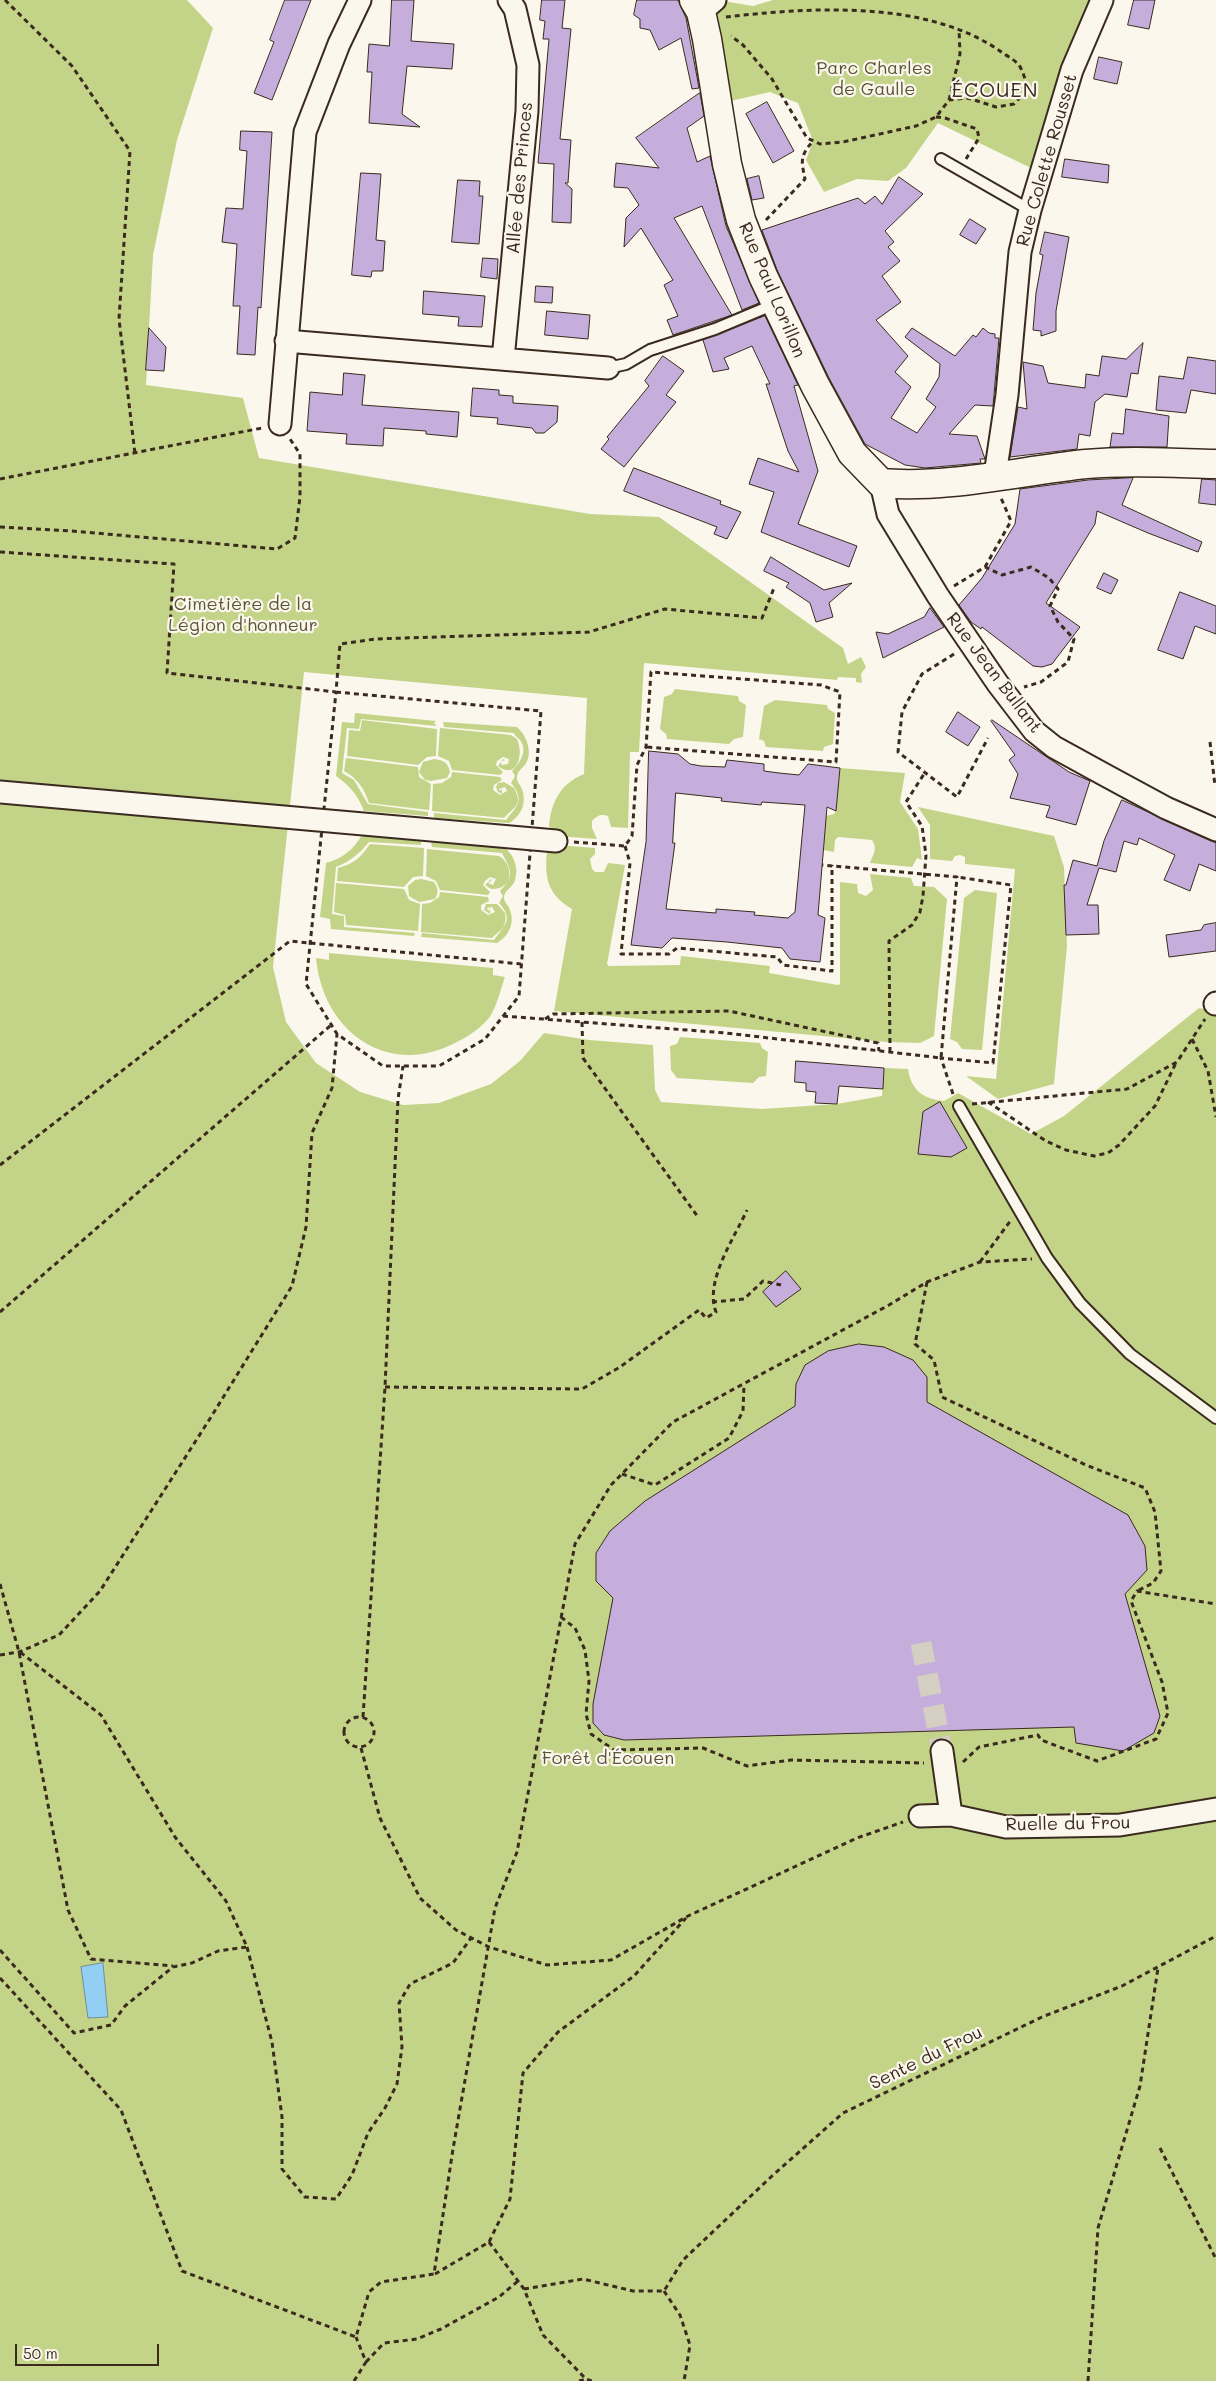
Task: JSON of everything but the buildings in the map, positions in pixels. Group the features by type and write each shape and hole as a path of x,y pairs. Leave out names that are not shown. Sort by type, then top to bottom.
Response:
{"main road":[{"name":"Rue Paul Lorillon","path":"705,8 727,164 745,228 776,303 815,385 852,453 881,483"},
{"path":"881,483 920,486 995,475 1126,462 1216,464"}],"street":[{"path":"280,424 306,132 340,44 360,0"},
{"name":"Allée des Princes","path":"503,360 527,102 528,66 515,9 508,0"},
{"name":"Rue Colette Rousset","path":"995,475 1007,395 1020,252 1030,210 1072,70 1102,0"},
{"path":"286,341 608,368"},
{"name":"Rue Jean Bullant","path":"881,483 888,514 938,596 1004,692 1034,731 1054,747 1166,808 1216,830"},
{"path":"0,792 556,841"},
{"path":"942,1751 951,1815"},
{"name":"Ruelle du Frou","path":"920,1816 951,1815 1006,1827 1120,1825 1216,1809"}],"lane":[{"path":"941,159 1030,210"},
{"path":"608,368 626,364 650,350 715,329 776,303"},
{"path":"959,1106 1047,1258 1080,1303 1130,1354 1216,1418"}],"path":[{"path":"5,0 72,66 130,151 119,319 135,454"},
{"path":"705,8 743,45 772,79 807,138 820,144 843,142 916,126 936,117 949,100 960,54 959,29"},
{"path":"705,8 848,10 929,18 984,40 1019,65 1028,89 1014,104 996,107 968,98 949,100"},
{"path":"936,117 977,129 979,138 967,155 961,171"},
{"path":"745,228 765,222 775,209 805,179 802,164 803,153 813,141"},
{"path":"0,479 280,424 300,454 300,497 295,538 278,549 72,531 0,528"},
{"path":"938,596 986,567 1010,521"},
{"path":"0,552 174,564 167,673 336,692 541,711 519,996 485,1039 440,1066 383,1066 337,1034 330,1026 306,984 336,692 340,644 375,639 590,632 666,609 762,618 774,588"},
{"path":"986,567 1002,576 1031,568 1049,578 1058,589 1050,606 1058,622 1074,639 1068,662 1041,682 1004,692"},
{"path":"971,645 922,674 902,712 898,752 924,774 957,796 988,738"},
{"path":"624,846 632,836 637,765 646,747 651,672 821,685 840,692 836,762 646,747"},
{"path":"1210,742 1215,786"},
{"path":"890,1052 889,941 912,925 920,912 926,874 922,826 906,802 924,774"},
{"path":"594,844 624,846"},
{"path":"624,846 630,863 621,954 669,954 677,948 777,957 783,965 832,971 832,865"},
{"path":"502,1016 726,1033 993,1063 1010,885 957,877 822,865"},
{"path":"957,877 941,1058 959,1106 1127,1089 1177,1062"},
{"path":"0,1165 290,941 311,941 521,964"},
{"path":"987,1102 1046,1141 1066,1150 1094,1156 1108,1152 1119,1145 1154,1106 1177,1062 1216,1003"},
{"path":"545,1019 553,1014 729,1011 878,1043 879,1051"},
{"path":"582,1022 583,1058 698,1217"},
{"path":"0,1312 330,1026"},
{"path":"0,1655 19,1652 59,1635 100,1591 211,1418 292,1286 306,1227 312,1133 332,1088 337,1034"},
{"path":"1192,1039 1208,1071 1216,1117"},
{"path":"363,1717 385,1387 398,1099 403,1066"},
{"path":"385,1387 582,1389 620,1367 699,1310 706,1318 716,1312 712,1302 722,1260 747,1210"},
{"path":"980,1262 1018,1210"},
{"path":"434,2274 453,2149 495,1908 517,1852 575,1544 611,1485 673,1422 927,1282 980,1262 1047,1258"},
{"path":"712,1302 744,1299 763,1281 781,1284"},
{"path":"562,1617 575,1628 585,1650 589,1681 586,1714 590,1734 614,1750 703,1748 747,1766 791,1760 922,1762 947,1777 979,1747 1038,1735 1041,1740 1097,1761 1156,1739 1168,1713 1162,1682 1132,1601 1137,1591 1153,1584 1161,1570 1155,1512 1145,1488 1077,1461 942,1397 934,1360 915,1344 927,1282"},
{"path":"622,1474 655,1485 729,1438 743,1411 744,1384"},
{"path":"0,1584 19,1652 68,1910 91,1959 173,1966 192,1963 218,1951 247,1947"},
{"path":"1137,1591 1216,1604"},
{"path":"19,1652 101,1715 175,1837 226,1901 247,1947 272,2042 282,2117 282,2169 305,2197 336,2199 352,2175 368,2133 385,2108 397,2084 402,2047 399,2003 410,1984 453,1963 471,1938"},
{"path":"356,1717 363,1717 374,1726 374,1735 370,1744 361,1748 350,1744 345,1738 344,1728 350,1720 356,1717"},
{"path":"361,1748 380,1818 420,1898 456,1930 471,1938 489,1947 547,1965 610,1960 688,1916 857,1838 920,1816"},
{"path":"366,2362 356,2337 369,2292 381,2282 434,2274 489,2242 510,2199 523,2073 558,2032 634,1976 688,1916"},
{"name":"Sente du Frou","path":"664,2291 683,2260 772,2176 843,2113 1042,2017 1122,1986 1216,1936"},
{"path":"0,1950 74,2032 111,2025 125,2006 173,1966"},
{"path":"1088,2381 1098,2228 1140,2086 1158,1968"},
{"path":"0,1978 121,2110 182,2272 356,2337"},
{"path":"1160,2148 1216,2259"},
{"path":"489,2242 524,2289 543,2335 586,2379 592,2381"},
{"path":"524,2289 583,2279 633,2291 664,2291 680,2315 690,2345 684,2381"},
{"path":"354,2381 366,2362 384,2343 416,2339 442,2329 499,2297 518,2281"},
{"path":"579,2381 586,2379"}],"green space":[{"name":"Forêt d'Écouen","path":"0,0 187,0 213,28 177,140 153,255 146,385 243,398 259,458 590,514 659,517 843,648 848,664 861,657 866,667 861,674 862,683 856,682 856,678 838,677 837,680 644,663 639,752 630,752 628,828 611,827 608,816 596,817 592,821 592,828 597,839 557,836 553,828 549,827 552,810 558,795 569,783 584,774 587,698 304,672 273,967 286,1022 316,1063 360,1092 403,1105 439,1103 491,1084 520,1061 544,1033 589,1040 653,1045 655,1090 661,1102 762,1109 837,1104 882,1096 884,1068 908,1069 912,1083 924,1096 944,1101 958,1093 1031,1134 1064,1116 1199,1008 1216,1012 1216,2381 0,2381"},
{"name":"Parc Charles de Gaulle","path":"717,0 753,6 773,0 1089,0 1071,43 1031,168 938,123 906,168 888,181 857,179 824,192 806,160 813,141 798,103 770,92 726,102 705,31"},
{"path":"675,689 738,696 739,701 746,705 743,737 734,739 729,744 667,739 666,734 660,729 664,697 672,694"},
{"path":"775,700 827,705 828,709 835,713 833,744 824,747 823,751 766,747 764,741 759,739 764,706"},
{"path":"355,713 436,721 434,723 437,726 361,719 359,729 347,728 342,773 354,780 368,804 428,812 428,816 364,811 353,791 336,776 342,722 354,723"},
{"path":"362,720 437,729 436,756 427,757 418,765 347,756 349,730 360,731"},
{"path":"443,722 517,727 523,734 527,742 529,755 527,762 518,773 517,779 522,789 524,800 520,813 509,823 434,818 434,813 506,820 516,807 519,799 516,789 511,783 515,776 512,771 522,756 523,748 522,743 514,733 444,727"},
{"path":"440,728 511,735 517,739 519,746 520,753 517,764 514,768 504,770 498,766 500,763 502,765 508,764 509,759 503,757 497,761 496,765 503,772 500,775 452,770 449,761 438,756"},
{"path":"346,758 418,767 419,777 431,784 429,810 369,803 360,784 344,771"},
{"path":"434,759 442,761 448,766 450,772 447,778 431,781 425,780 419,772 423,762"},
{"path":"840,768 905,773 900,802 918,829 922,860 917,858 912,867 870,863 875,849 872,840 838,837 835,840 834,852 823,850 826,816 834,814 836,811"},
{"path":"452,772 500,777 502,780 494,785 493,790 500,795 502,794 498,792 496,787 498,783 504,782 514,788 518,803 504,818 432,811 433,784 442,783 451,777","holes":["505,787 507,791 502,794 502,789 500,791 499,789"]},
{"path":"918,807 1054,836 1064,867 1067,946 1054,1084 998,1099 966,1076 996,1079 1015,869 965,864 965,857 960,855 955,856 952,861 930,859 930,825"},
{"path":"362,835 421,840 421,845 369,842 354,857 336,867 332,914 344,916 344,927 415,933 414,936 331,929 330,919 320,917 326,863 338,859 347,853"},
{"path":"431,842 505,848 511,854 516,866 516,875 514,883 505,893 504,899 510,910 512,920 508,933 497,943 421,937 422,933 494,940 504,927 507,919 504,909 499,903 503,896 500,891 510,876 509,868 502,853 432,847"},
{"path":"370,844 424,848 423,876 413,877 404,887 337,881 338,868 357,859"},
{"path":"556,845 595,848 595,854 590,859 592,869 595,872 604,872 608,863 625,865 607,964 609,966 680,965 681,956 770,966 769,973 838,985 840,984 840,882 857,884 858,893 866,896 873,890 870,874 911,878 914,886 934,887 947,899 934,1036 920,1043 887,1042 554,1011 572,909 564,904 553,892 547,878 547,851 553,851"},
{"path":"427,849 499,856 507,865 509,871 508,881 504,886 491,889 485,885 491,879 488,883 493,885 496,879 490,877 483,885 490,892 488,895 440,890 436,881 426,876"},
{"path":"421,879 434,882 438,890 435,899 419,902 409,896 408,886 415,880"},
{"path":"336,883 404,889 409,900 420,904 418,931 346,925 345,915 334,912"},
{"path":"975,890 997,893 982,1050 962,1049 957,1042 950,1039 964,898"},
{"path":"440,892 488,897 489,901 481,905 481,910 488,915 495,912 492,907 487,908 488,911 490,909 490,914 484,910 486,904 497,904 505,913 504,926 492,938 421,932 422,904 430,903 439,897"},
{"path":"329,953 493,968 493,975 505,977 492,1013 477,1030 457,1042 431,1052 407,1055 384,1051 363,1042 345,1027 331,1008 321,984 316,958 329,960"},
{"path":"680,1037 760,1043 762,1048 768,1052 766,1076 759,1077 753,1083 677,1078 671,1070 670,1046 677,1044"}],"water":[{"path":"103,1963 108,2017 88,2018 81,1967"}],"tunnel":[{"path":"921,1643 942,1751"}],"district":[{"name":"ÉCOUEN","path":"995,91"}],"park label":[{"name":"Cimetière de la Légion d'honneur","path":"243,614"}]}
